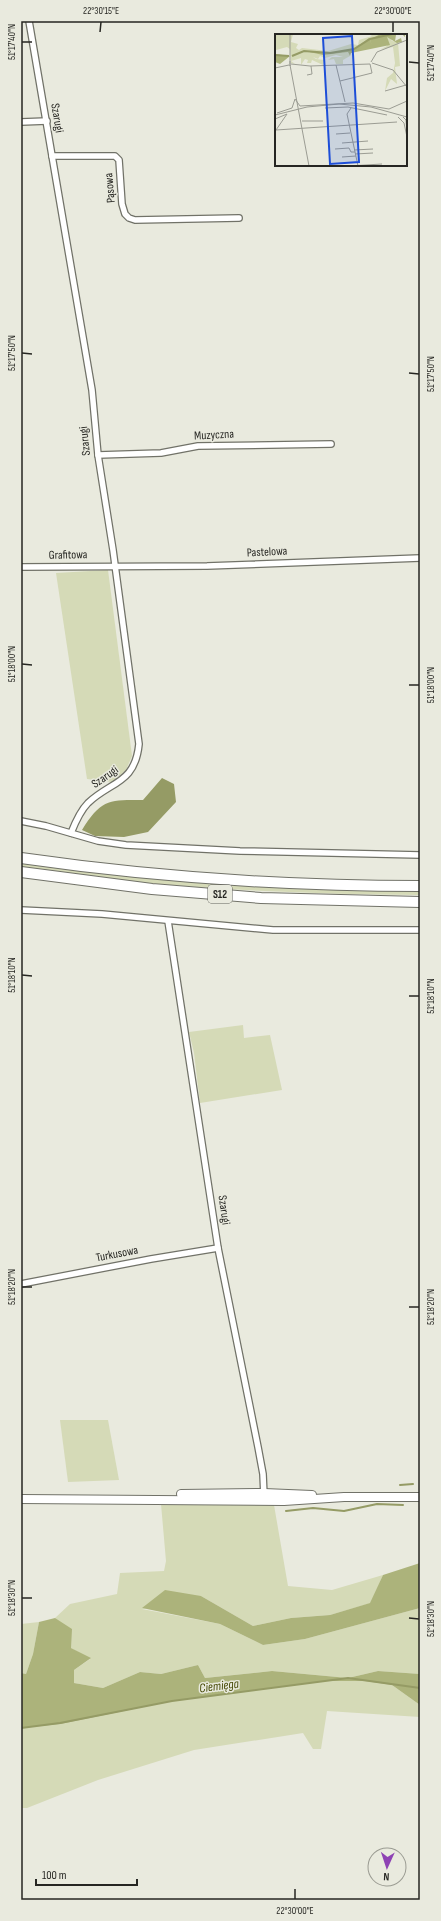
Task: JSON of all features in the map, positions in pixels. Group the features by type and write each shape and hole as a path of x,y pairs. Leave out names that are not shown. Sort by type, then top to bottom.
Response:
{"highway":[{"name":"S12","path":"21,858 198,878 298,884 420,886"},
{"name":"S12","path":"21,872 152,889 261,898 420,902"}],"main road":[{"path":"21,1499 420,1497"}],"street":[{"name":"Szarugi","path":"29,21 92,390 98,455 138,732 138,753 130,773 87,804 71,833"},
{"path":"21,122 46,121"},
{"name":"Pąsowa","path":"52,156 115,156 118,160 123,209 129,218 183,220 239,218"},
{"name":"Muzyczna","path":"98,455 161,453 198,446 332,444"},
{"name":"Pastelowa","path":"114,566 207,566 420,558"},
{"name":"Grafitowa","path":"21,567 114,566"},
{"path":"21,821 98,841 126,845 240,851 420,855"},
{"path":"21,910 102,914 273,930 420,930"},
{"name":"Szarugi","path":"168,921 218,1248 258,1447 264,1497"},
{"name":"Turkusowa","path":"21,1284 151,1259 218,1248"}],"shaded area":[{"path":"108,570 132,756 126,770 112,782 87,779 56,573"},
{"path":"162,778 174,784 176,802 148,832 124,837 95,836 82,830 95,812 107,803 122,800 143,800"},
{"path":"21,863 420,889 420,895 220,889 120,881 21,868"},
{"path":"243,1025 244,1038 270,1035 282,1090 200,1103 194,1053 189,1032"},
{"path":"60,1420 108,1420 119,1480 68,1482"},
{"path":"161,1504 274,1505 288,1586 332,1590 383,1575 371,1603 330,1615 291,1618 253,1626 201,1596 142,1609 220,1624 263,1645 305,1639 420,1608 420,1674 378,1671 348,1678 272,1671 205,1678 198,1665 161,1674 140,1672 103,1688 74,1683 74,1670 90,1659 71,1648 55,1618 70,1604 117,1594 120,1573 164,1571 166,1561"},
{"path":"420,1563 420,1608 305,1639 263,1645 220,1624 142,1608 165,1590 201,1596 253,1626 291,1618 330,1615 370,1603 383,1575"},
{"path":"55,1618 72,1629 71,1648 91,1658 74,1670 74,1683 103,1688 140,1672 161,1674 198,1665 205,1678 272,1671 348,1678 378,1671 420,1674 420,1705 392,1685 365,1681 325,1681 172,1701 61,1724 21,1728 21,1673 26,1674 33,1654 39,1622"},
{"path":"39,1622 33,1654 26,1674 21,1673 21,1624"},
{"path":"325,1681 365,1681 392,1685 420,1705 420,1717 327,1711 321,1749 313,1749 303,1733 194,1750 98,1780 27,1808 21,1808 21,1728 61,1724 172,1701"}],"waterway":[{"path":"400,1485 413,1484"},
{"path":"286,1511 313,1508 344,1511 377,1504 403,1505"},
{"name":"Ciemięga","path":"21,1728 60,1723 172,1701 348,1678 420,1688"}]}
